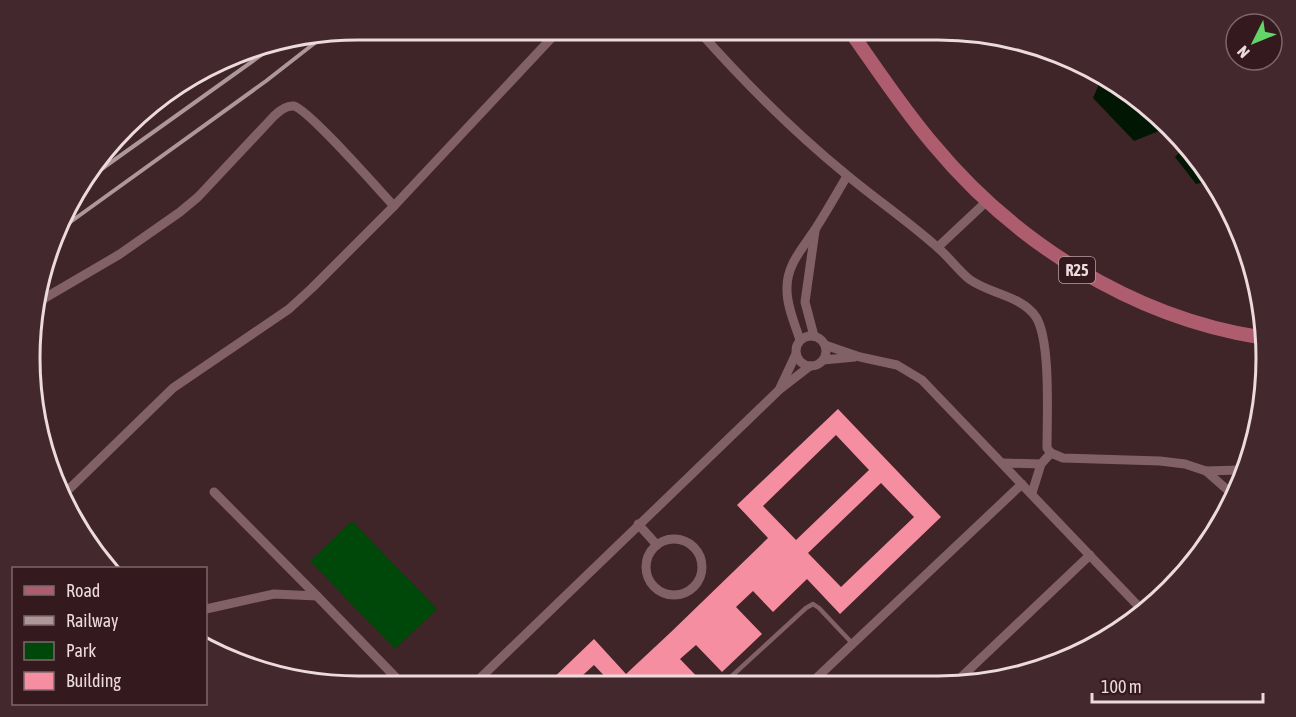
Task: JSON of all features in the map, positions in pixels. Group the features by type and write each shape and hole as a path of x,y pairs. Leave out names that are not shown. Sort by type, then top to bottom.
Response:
{"main road":[{"name":"R25","path":"857,40 933,145 987,201 1017,227 1102,284 1180,316 1255,337"}],"street":[{"path":"69,489 173,388 288,309 394,206 550,40"},
{"path":"707,40 787,122 847,176 938,247 973,282 1018,302 1036,317 1045,347 1047,448 1052,453 1064,458 1160,461 1185,464 1206,471 1235,470"},
{"path":"47,297 120,254 180,212 198,197 274,116 287,107 294,106 312,119 394,206"},
{"path":"800,340 788,301 787,281 792,264 802,246 847,176"},
{"path":"938,247 987,201"},
{"path":"815,229 805,302 814,336 825,345 860,357 897,365 922,380 1138,605"},
{"path":"787,281 807,284"},
{"path":"779,390 796,354 797,344 804,337 814,336"},
{"path":"482,676 779,390 810,366 820,363 826,355 825,345"},
{"path":"796,354 801,362 810,366"},
{"path":"823,360 860,357"},
{"path":"1032,493 1041,464 1052,453"},
{"path":"1003,463 1041,464"},
{"path":"1206,471 1227,490"},
{"path":"819,676 1022,484"},
{"path":"214,492 394,676"},
{"path":"638,524 657,545"},
{"path":"665,540 685,541 699,554 702,574 698,583 691,590 682,595 664,594 655,589 649,581 646,562 657,545 665,540"},
{"path":"963,676 1090,555"},
{"path":"207,609 274,594 317,596"}],"lane":[{"path":"732,676 813,604 853,644"}],"green space":[{"path":"352,521 437,609 395,649 310,561"}],"shaded area":[{"path":"1099,84 1131,106 1159,131 1134,141 1093,98"},
{"path":"1180,152 1202,183 1196,184 1175,157"}],"building":[{"path":"838,409 941,517 840,614 807,579 773,612 753,591 736,607 762,634 722,672 696,645 680,659 696,676 604,676 594,665 582,676 555,676 594,639 626,674 768,538 737,505","holes":["836,435 869,470 796,540 763,506","881,483 914,517 841,587 808,553"]}],"railway":[{"path":"72,221 266,81 314,44"},
{"path":"105,167 260,56"}]}
